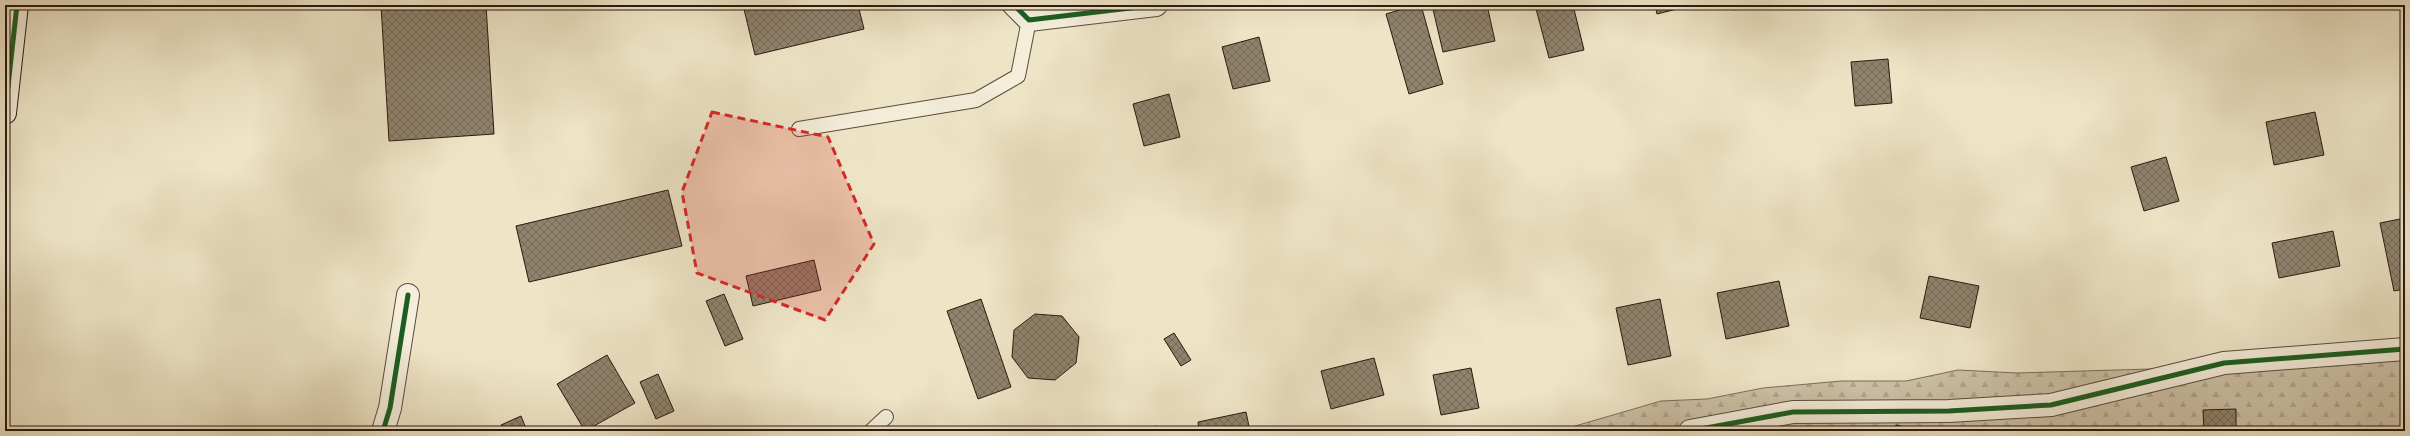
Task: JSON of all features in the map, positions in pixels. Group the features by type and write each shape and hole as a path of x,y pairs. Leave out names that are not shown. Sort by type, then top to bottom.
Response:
{"street":[{"path":"5,113 17,5"},
{"path":"1021,13 1156,5"},
{"path":"383,431 390,408 408,295"},
{"path":"1690,431 1792,412 1949,411 2051,405 2224,363 2405,349"}],"lane":[{"path":"800,129 976,100 1018,76 1021,13"},
{"path":"871,431 886,417"}],"highlighted area":[{"path":"712,112 828,137 874,244 825,320 697,273 682,192"}],"green space":[{"path":"2405,344 2405,431 1558,431 1661,401 1707,399 1763,388 1842,381 1906,381 1958,370 2017,373 2150,369"}],"building":[{"path":"381,5 486,5 494,134 389,141"},
{"path":"743,5 858,5 864,29 755,55"},
{"path":"1416,5 1421,5 1443,84 1409,94 1386,14"},
{"path":"1432,5 1487,5 1495,41 1443,52"},
{"path":"1535,5 1573,5 1584,50 1549,58"},
{"path":"1655,5 1693,5 1657,14"},
{"path":"1733,5 1756,5 1734,10"},
{"path":"1259,37 1270,81 1233,89 1222,47"},
{"path":"1888,59 1892,103 1855,106 1851,62"},
{"path":"1169,94 1180,137 1144,146 1133,104"},
{"path":"2315,112 2324,155 2274,165 2266,122"},
{"path":"2166,157 2179,201 2144,211 2131,167"},
{"path":"668,190 682,246 529,282 516,226"},
{"path":"2405,218 2405,289 2394,291 2380,223"},
{"path":"2333,231 2340,266 2279,278 2272,243"},
{"path":"814,260 821,290 753,306 746,276"},
{"path":"1929,276 1979,286 1970,328 1920,318"},
{"path":"1779,281 1789,326 1726,339 1717,293"},
{"path":"724,294 743,339 725,346 706,301"},
{"path":"981,299 1011,387 978,399 947,311"},
{"path":"1660,299 1671,356 1628,365 1616,308"},
{"path":"1035,314 1062,316 1079,337 1076,363 1055,380 1028,378 1012,357 1014,330"},
{"path":"1174,333 1191,360 1181,366 1164,339"},
{"path":"607,355 635,403 585,431 557,384"},
{"path":"1374,358 1384,395 1331,409 1321,371"},
{"path":"1471,368 1479,408 1441,415 1433,375"},
{"path":"658,374 674,411 656,419 640,382"},
{"path":"2236,409 2236,431 2204,431 2203,410"},
{"path":"1246,412 1250,431 1199,431 1198,422"},
{"path":"521,416 527,431 504,431 501,425"},
{"path":"1896,425 1923,431 1895,431"},
{"path":"1157,426 1159,431 1138,431"}],"cycle path":[{"path":"5,113 17,5"},
{"path":"1014,5 1029,20 1156,5"},
{"path":"383,431 390,408 408,295"},
{"path":"1690,431 1793,412 1949,411 2051,405 2224,363 2405,349"}]}
